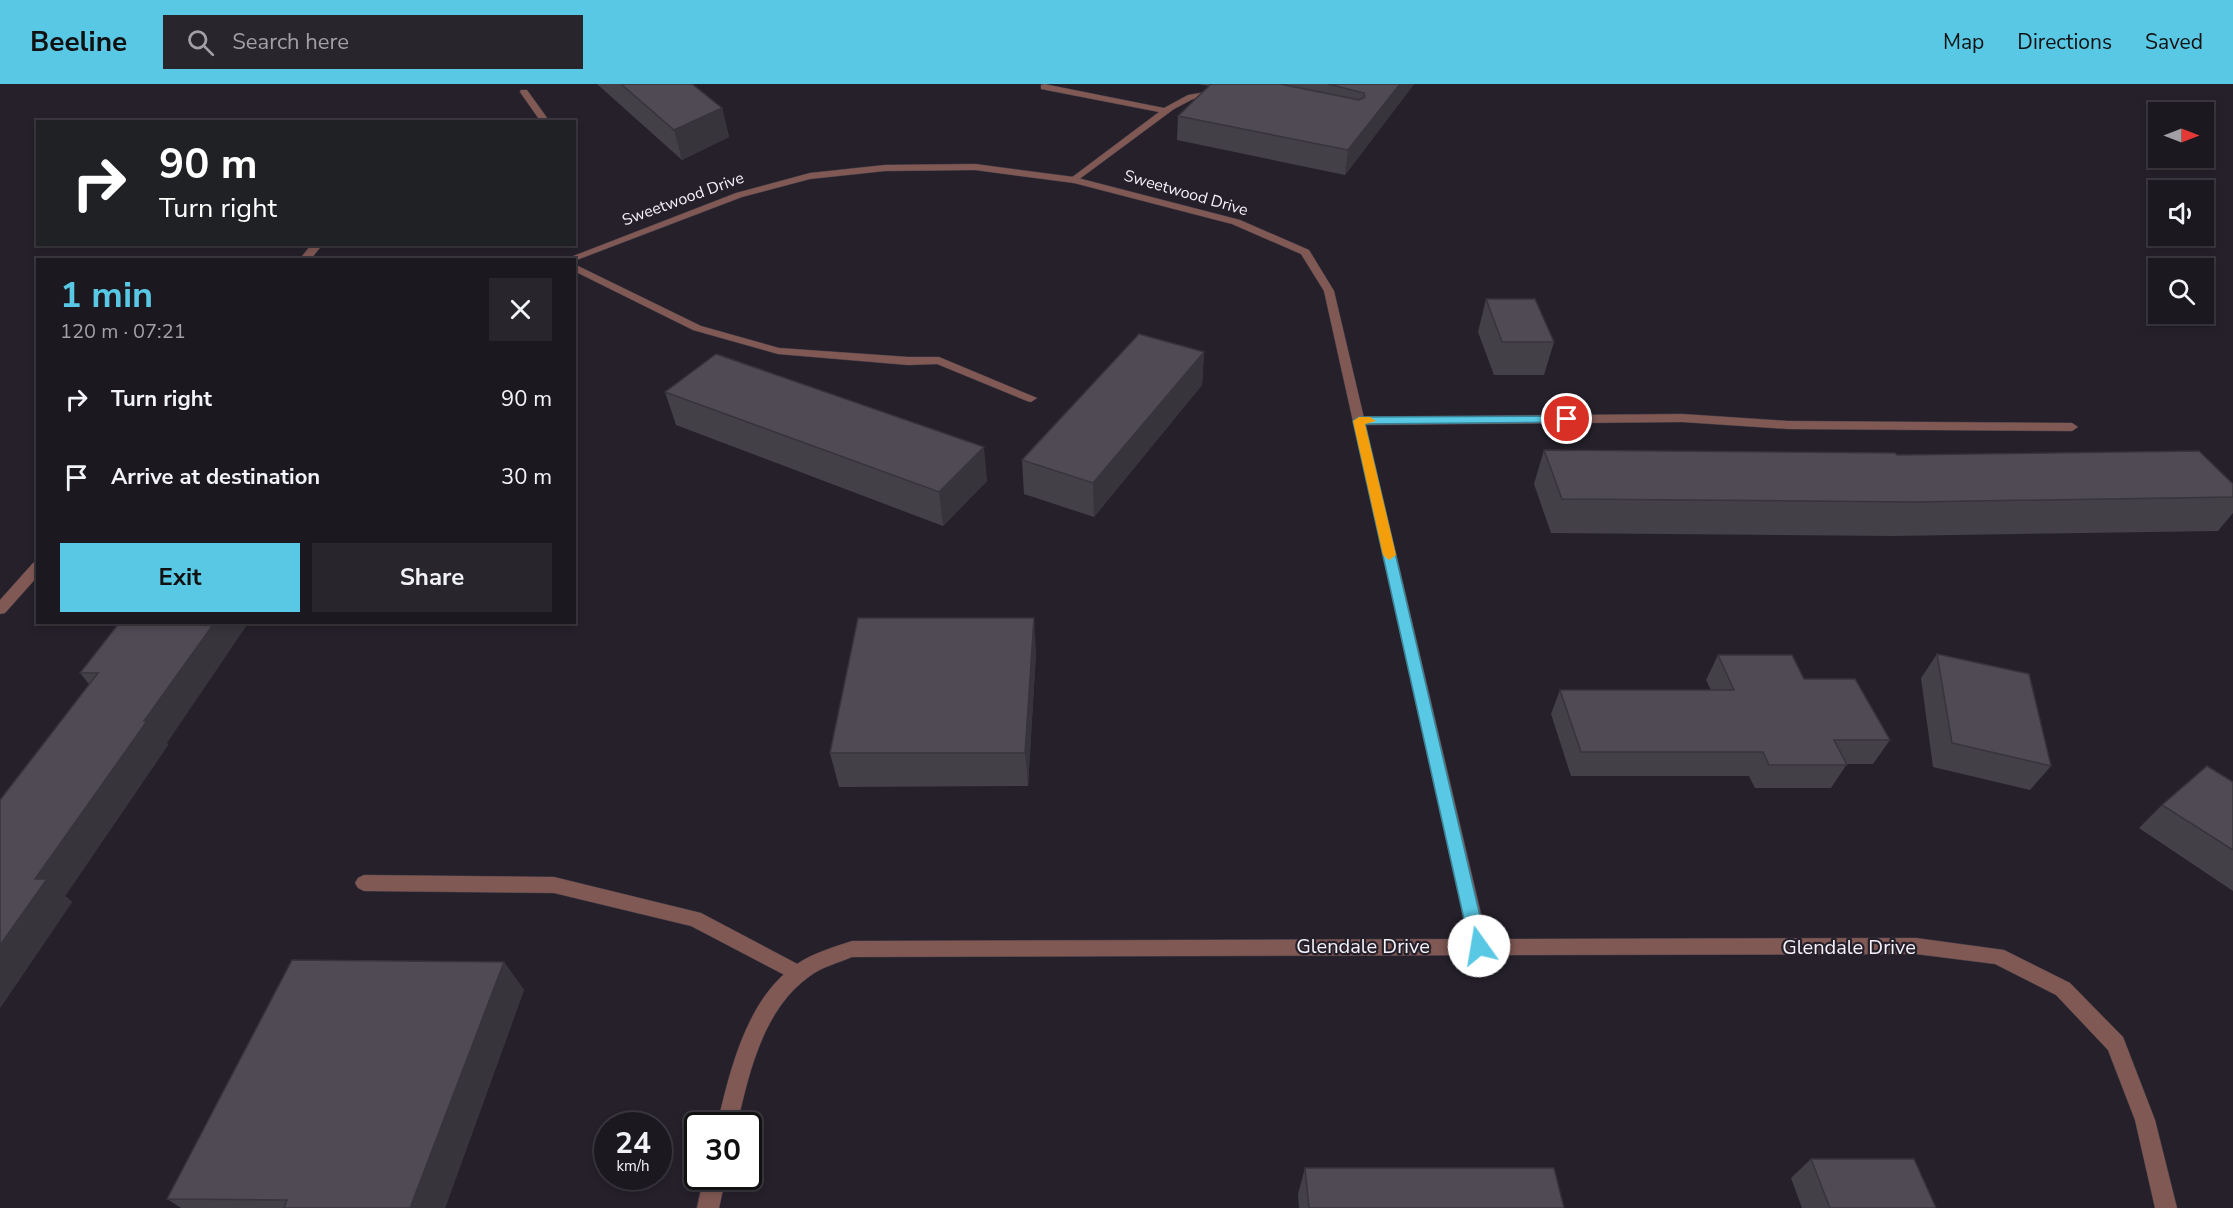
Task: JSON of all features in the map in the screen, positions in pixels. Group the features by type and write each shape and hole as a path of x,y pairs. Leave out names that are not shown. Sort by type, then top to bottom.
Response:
{"street":[{"path":"1044,87 1166,111"},
{"path":"524,92 545,120"},
{"path":"1074,180 1166,111 1191,97 1225,92"},
{"name":"Sweetwood Drive","path":"572,258 739,195 810,176 885,168 975,167 1074,180 1236,222 1305,252 1329,291 1479,946"},
{"path":"306,258 316,246"},
{"path":"576,268 697,328 778,351 908,361 939,360 1031,398"},
{"path":"1359,421 1682,418 1788,425 2072,427"},
{"path":"0,609 36,568"},
{"path":"364,883 554,885 695,919 798,974"},
{"name":"Glendale Drive","path":"730,1112 737,1078 768,1010 798,974 852,949 1916,946 1997,956 2063,989 2116,1044 2145,1120 2166,1208"},
{"path":"708,1208 712,1190"}],"building":[{"path":"621,84 692,84 722,108 674,130"},
{"path":"1211,84 1280,84 1359,100 1365,97 1364,93 1328,84 1400,84 1348,150 1178,116"},
{"path":"1486,299 1535,299 1554,342 1502,342"},
{"path":"1139,334 1204,352 1093,483 1022,460"},
{"path":"716,354 984,447 939,492 665,392"},
{"path":"1544,450 1895,453 1897,455 2199,451 2233,484 2233,497 1914,502 1562,499"},
{"path":"858,618 1034,618 1025,753 830,753"},
{"path":"118,624 214,624 35,879 47,879 0,945 0,800 98,673 80,673"},
{"path":"1937,654 2029,674 2051,766 1952,743"},
{"path":"1718,655 1792,655 1804,679 1855,679 1890,740 1834,740 1847,765 1769,765 1763,752 1581,752 1560,690 1734,690"},
{"path":"2207,766 2233,782 2233,850 2162,805"},
{"path":"292,960 504,962 410,1208 284,1208 287,1200 167,1199"},
{"path":"1811,1159 1914,1159 1936,1208 1830,1208"},
{"path":"1305,1168 1554,1168 1564,1208 1309,1208"}],"slow traffic":[{"path":"1370,421 1359,421 1389,555"}],"route":[{"path":"1479,946 1359,421 1567,419"}]}
